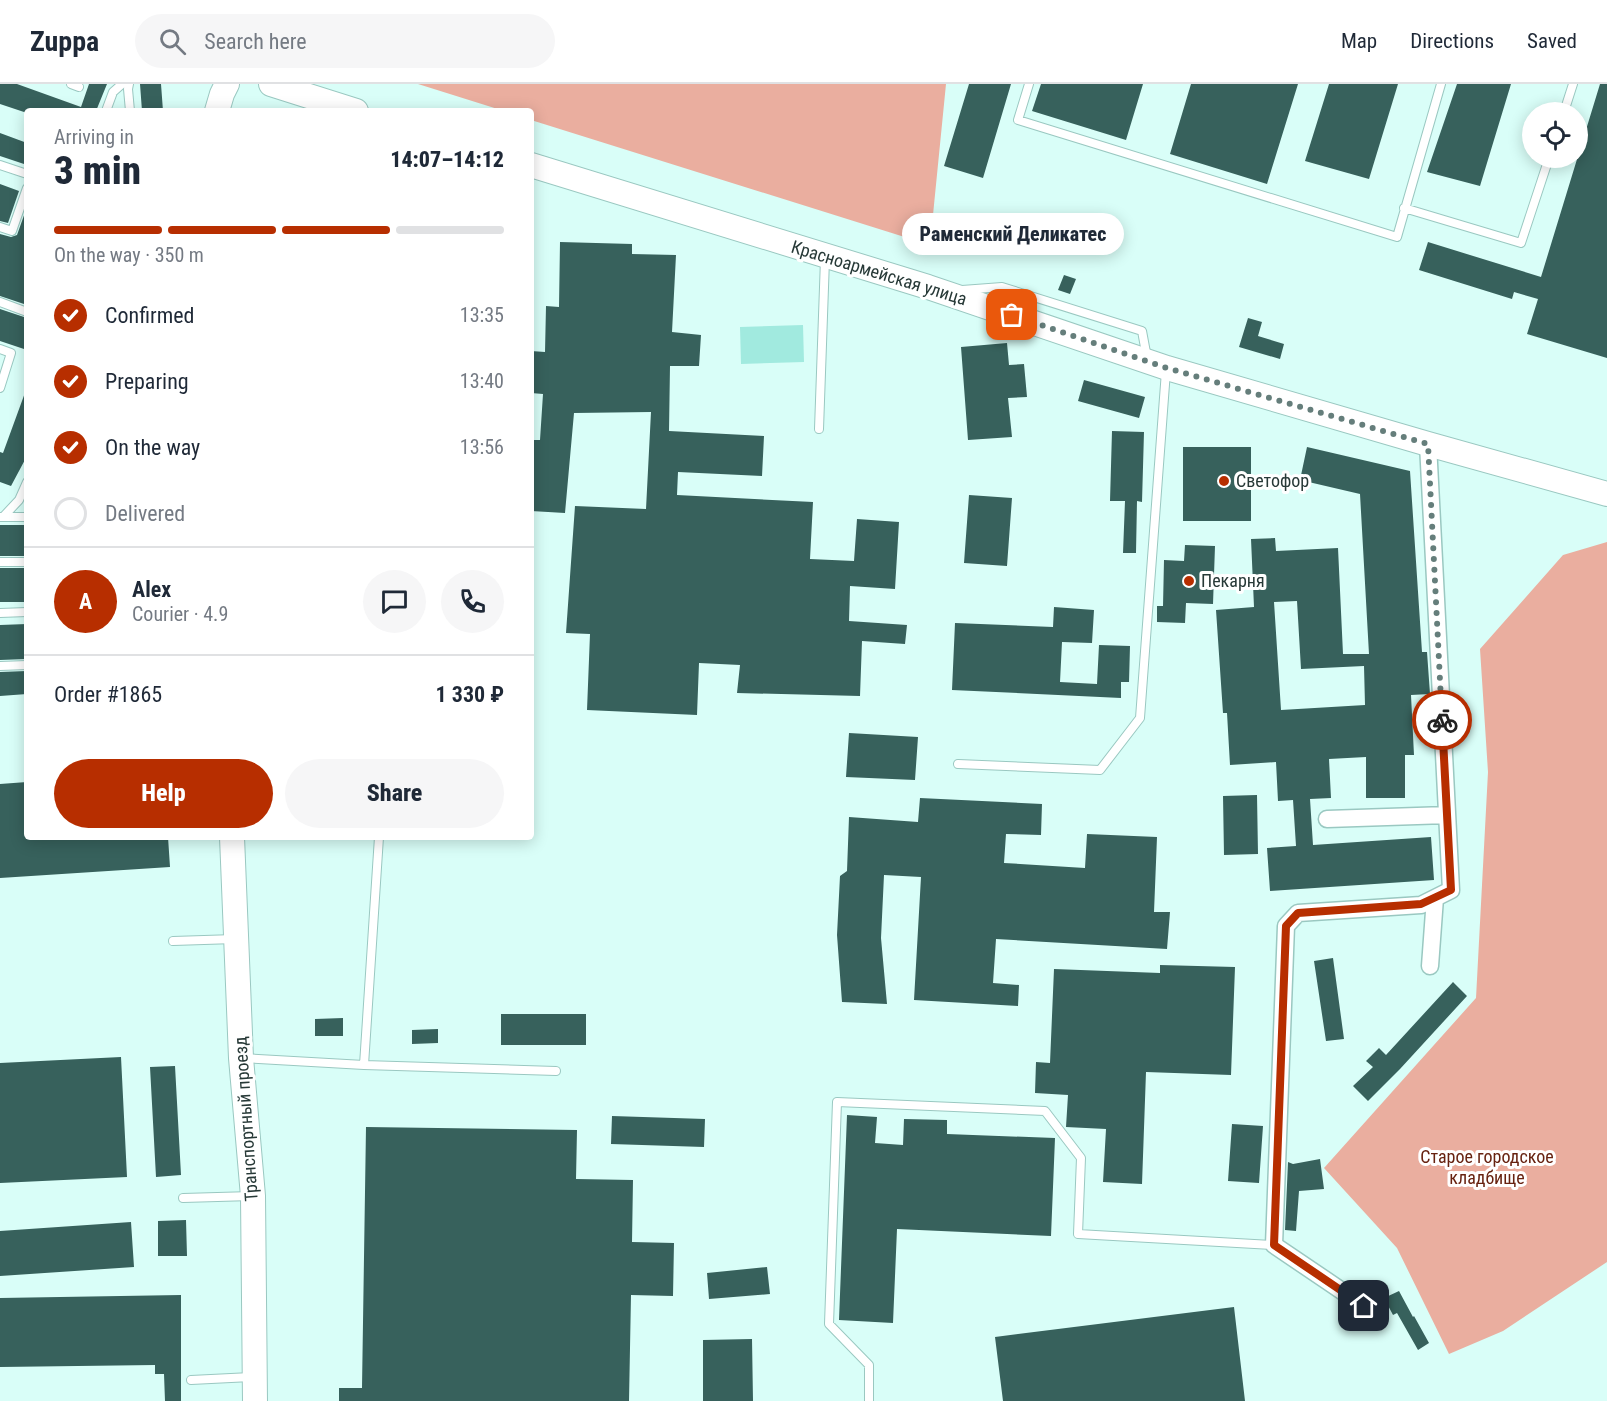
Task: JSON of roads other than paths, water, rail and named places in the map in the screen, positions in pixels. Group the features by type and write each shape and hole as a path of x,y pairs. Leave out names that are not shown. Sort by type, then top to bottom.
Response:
{"street":[{"path":"218,108 227,84"},
{"path":"271,84 347,108"},
{"name":"Красноармейская улица","path":"534,166 944,292 1157,365 1607,494"},
{"path":"1364,1306 1274,1245 1286,926 1298,913 1421,904 1451,890 1428,444"},
{"path":"1327,819 1447,815"},
{"name":"Транспортный проезд","path":"232,840 242,1058 253,1196 255,1401"},
{"path":"1431,966 1435,898"}],"lane":[{"path":"107,108 113,92 122,84"},
{"path":"129,84 130,108"},
{"path":"1029,84 1018,120 1397,237 1442,84"},
{"path":"1567,102 1573,84"},
{"path":"0,165 24,173"},
{"path":"1404,208 1521,243 1546,168"},
{"path":"0,227 12,231 24,197"},
{"path":"819,429 825,255"},
{"path":"0,302 24,311"},
{"path":"0,349 11,353 0,388"},
{"path":"958,764 1100,770 1140,718 1157,365"},
{"path":"1,517 19,500 24,489"},
{"path":"1,517 24,517"},
{"path":"0,562 24,562"},
{"path":"0,613 24,612"},
{"path":"0,666 24,665"},
{"path":"364,1065 379,840"},
{"path":"173,941 236,939"},
{"path":"242,1058 364,1065 556,1071"},
{"path":"869,1401 868,1365 830,1324 837,1102 1045,1112 1081,1158 1078,1234 1274,1245"},
{"path":"183,1198 253,1196"},
{"path":"190,1380 255,1376"}],"place":[{"name":"Раменский Деликатес","path":"1012,315"},
{"name":"Светофор","path":"1224,481"},
{"name":"Пекарня","path":"1189,581"}],"park label":[{"name":"Старое городское кладбище","path":"1487,1167"}]}
